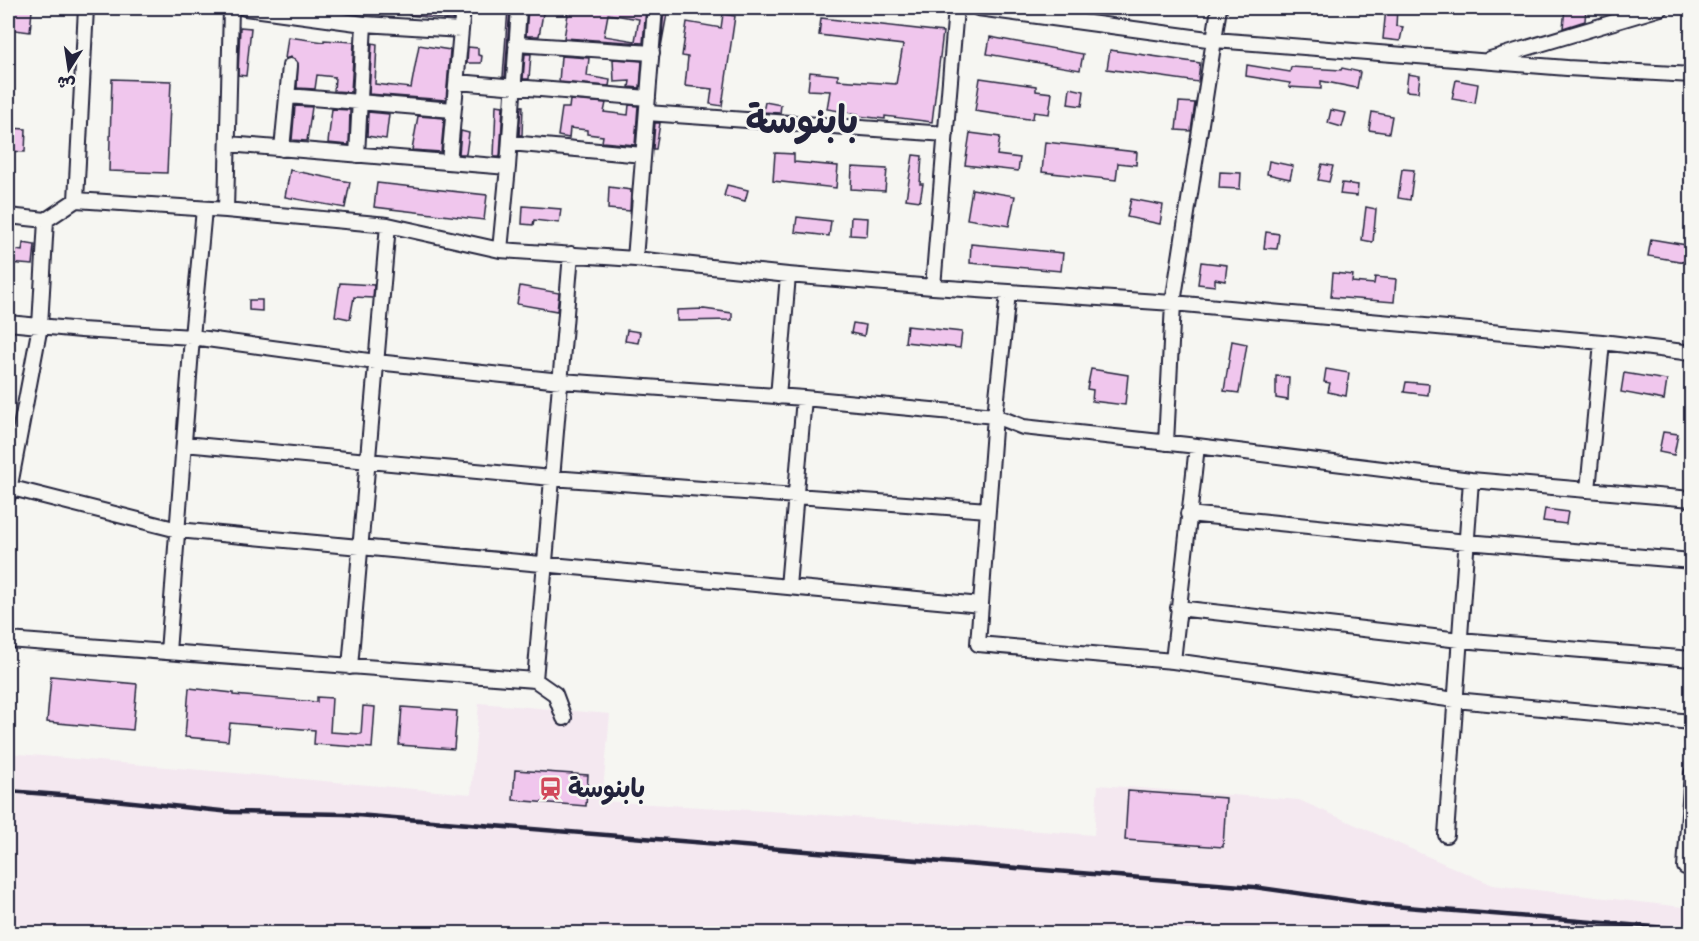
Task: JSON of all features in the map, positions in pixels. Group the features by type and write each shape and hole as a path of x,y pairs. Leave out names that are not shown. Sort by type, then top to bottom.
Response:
{"street":[{"path":"76,200 86,8"},
{"path":"226,210 231,8"},
{"path":"245,8 364,24 461,30"},
{"path":"449,162 463,8"},
{"path":"500,250 519,8"},
{"path":"635,259 655,8"},
{"path":"933,287 956,8"},
{"path":"978,8 1215,40 1692,75"},
{"path":"1166,443 1173,303 1219,8"},
{"path":"1482,61 1661,8"},
{"path":"357,155 364,24"},
{"path":"516,44 652,53"},
{"path":"282,149 290,66"},
{"path":"457,82 648,98"},
{"path":"288,96 453,110"},
{"path":"647,112 946,134"},
{"path":"510,143 643,155"},
{"path":"228,144 508,167"},
{"path":"8,216 46,220 76,200 226,210 388,225 500,250 635,259 933,287 1173,303 1602,342 1692,353"},
{"path":"168,652 204,209"},
{"path":"8,496 40,326 46,220"},
{"path":"350,667 388,225"},
{"path":"535,680 571,254"},
{"path":"778,397 788,275"},
{"path":"1008,292 995,416 978,644 1173,661 1455,700 1692,722"},
{"path":"8,322 192,337 376,362 561,381 804,398 995,416 1023,427 1471,480 1692,499"},
{"path":"1588,490 1602,342"},
{"path":"788,587 804,398"},
{"path":"184,444 368,463 988,510"},
{"path":"1173,661 1197,446"},
{"path":"1446,835 1471,480"},
{"path":"8,487 178,530 981,605"},
{"path":"1188,514 1467,542 1692,561"},
{"path":"1178,608 1460,640 1692,659"},
{"path":"8,640 535,680 555,694 564,718"},
{"path":"1685,867 1692,773"}],"shaded area":[{"path":"479,703 610,714 602,801 1094,835 1098,785 1299,800 1493,885 1691,908 1691,933 8,933 8,753 471,794"}],"building":[{"path":"8,8 32,10 30,32 8,29"},
{"path":"409,8 454,8 453,20 409,15"},
{"path":"508,8 510,8 505,77 503,77"},
{"path":"528,8 544,8 539,36 526,36"},
{"path":"569,8 646,8 643,43 564,38","holes":["608,14 639,19 635,41 604,36"]},
{"path":"668,8 661,47 664,9"},
{"path":"1386,8 1397,8 1396,26 1403,27 1400,41 1383,39"},
{"path":"1565,8 1586,8 1585,21 1563,28"},
{"path":"723,14 735,16 722,106 710,104 712,89 685,86 688,57 682,56 687,22 721,28"},
{"path":"821,18 943,32 932,122 885,116 885,119 858,116 858,114 827,109 830,91 808,90 810,72 838,75 838,80 896,84 903,45 819,35"},
{"path":"240,27 251,28 246,76 238,75"},
{"path":"288,37 324,42 324,40 354,42 351,92 334,91 335,77 317,75 315,89 297,88 298,63 291,57 285,59"},
{"path":"990,37 1083,54 1080,70 987,54"},
{"path":"372,43 377,44 375,84 411,88 419,45 450,50 446,100 369,94"},
{"path":"468,47 478,48 478,55 482,56 481,63 467,63"},
{"path":"1110,50 1200,63 1198,82 1107,69"},
{"path":"525,54 531,54 529,79 523,79"},
{"path":"561,56 589,58 587,76 610,80 609,86 559,82"},
{"path":"613,59 642,61 640,88 629,87 630,81 614,82"},
{"path":"1247,65 1290,72 1291,67 1341,70 1342,68 1360,72 1357,88 1321,81 1321,89 1289,87 1290,83 1246,76"},
{"path":"1408,74 1420,76 1418,92 1406,91"},
{"path":"980,78 1036,86 1036,91 1052,93 1049,114 1034,112 1033,118 1028,119 975,111"},
{"path":"112,79 171,81 167,173 109,171"},
{"path":"1456,80 1478,84 1475,103 1452,99"},
{"path":"1070,88 1084,91 1082,106 1068,104"},
{"path":"570,100 606,103 604,112 628,115 629,105 638,106 635,145 602,142 603,136 587,134 587,130 570,128 569,138 558,136 562,108 569,108"},
{"path":"765,102 781,105 780,113 763,112"},
{"path":"1179,102 1195,103 1191,131 1176,130"},
{"path":"496,105 503,106 500,157 494,157"},
{"path":"295,106 312,107 307,141 292,140"},
{"path":"521,106 523,106 522,135 519,135"},
{"path":"332,109 350,110 349,145 328,143"},
{"path":"1331,110 1346,113 1342,127 1328,123"},
{"path":"368,112 389,114 386,139 367,136"},
{"path":"1372,112 1392,116 1389,133 1369,130"},
{"path":"418,116 444,118 441,152 412,150"},
{"path":"655,123 660,123 656,149 653,149"},
{"path":"8,128 26,129 25,152 8,151"},
{"path":"461,131 469,133 466,154 459,154"},
{"path":"970,133 1000,137 997,155 1020,158 1018,171 965,165"},
{"path":"1045,142 1137,152 1136,165 1118,163 1116,180 1042,172"},
{"path":"775,153 794,154 794,162 838,166 836,188 773,181"},
{"path":"913,155 922,156 920,184 923,184 920,201 906,199"},
{"path":"1269,161 1293,166 1290,179 1267,174"},
{"path":"1322,164 1333,166 1329,182 1318,180"},
{"path":"852,167 887,169 885,191 851,189"},
{"path":"1402,169 1414,170 1410,200 1398,198"},
{"path":"290,170 350,182 345,208 285,197"},
{"path":"1220,172 1241,173 1240,189 1219,188"},
{"path":"377,183 487,195 484,220 374,207"},
{"path":"1342,183 1358,185 1357,196 1340,194"},
{"path":"727,185 748,190 745,201 724,196"},
{"path":"609,187 631,190 630,211 608,209"},
{"path":"972,189 1015,196 1009,226 967,219"},
{"path":"1131,199 1163,205 1160,224 1127,217"},
{"path":"523,206 561,209 559,223 534,220 533,225 522,224"},
{"path":"1366,207 1376,209 1373,242 1362,240"},
{"path":"797,217 831,221 829,236 795,232"},
{"path":"851,217 868,218 867,236 850,235"},
{"path":"1266,232 1279,234 1277,249 1264,248"},
{"path":"1651,239 1692,246 1692,263 1648,256"},
{"path":"23,243 35,245 33,265 8,263 8,249 22,251"},
{"path":"971,244 1063,253 1061,271 970,263"},
{"path":"1201,262 1227,265 1225,281 1215,279 1215,286 1198,284"},
{"path":"1333,273 1353,275 1352,282 1374,284 1375,277 1396,279 1394,302 1331,297"},
{"path":"340,283 374,285 373,298 354,297 350,319 335,316"},
{"path":"520,286 559,293 557,311 517,304"},
{"path":"249,300 262,300 262,311 249,310"},
{"path":"704,309 732,313 732,320 677,321 677,310"},
{"path":"853,323 866,325 864,336 851,333"},
{"path":"907,326 962,332 960,348 905,342"},
{"path":"627,330 640,332 638,343 625,341"},
{"path":"1232,341 1247,344 1239,393 1224,391"},
{"path":"1091,369 1128,375 1125,405 1092,401 1093,390 1087,389"},
{"path":"1326,369 1349,373 1346,396 1328,392 1330,383 1324,382"},
{"path":"1624,373 1667,380 1664,400 1621,392"},
{"path":"1276,376 1289,377 1288,400 1276,398"},
{"path":"1406,382 1429,384 1428,395 1404,392"},
{"path":"1663,432 1678,434 1674,455 1659,452"},
{"path":"1545,509 1568,512 1566,524 1543,521"},
{"path":"51,676 137,684 133,730 47,722"},
{"path":"189,688 233,693 233,695 317,702 317,697 332,698 330,732 361,734 363,706 375,707 372,748 314,744 315,730 230,723 228,741 185,737"},
{"path":"402,707 457,711 454,749 399,745"},
{"name":"بابنوسة","path":"515,770 588,775 586,806 513,800"},
{"path":"1128,791 1226,798 1223,847 1125,840"}],"railway":[{"path":"8,791 231,812 344,814 1254,887 1381,905 1692,930"}],"place":[{"name":"بابنوسة","path":"550,788"}],"district":[{"name":"بابنوسة","path":"802,120"}]}
